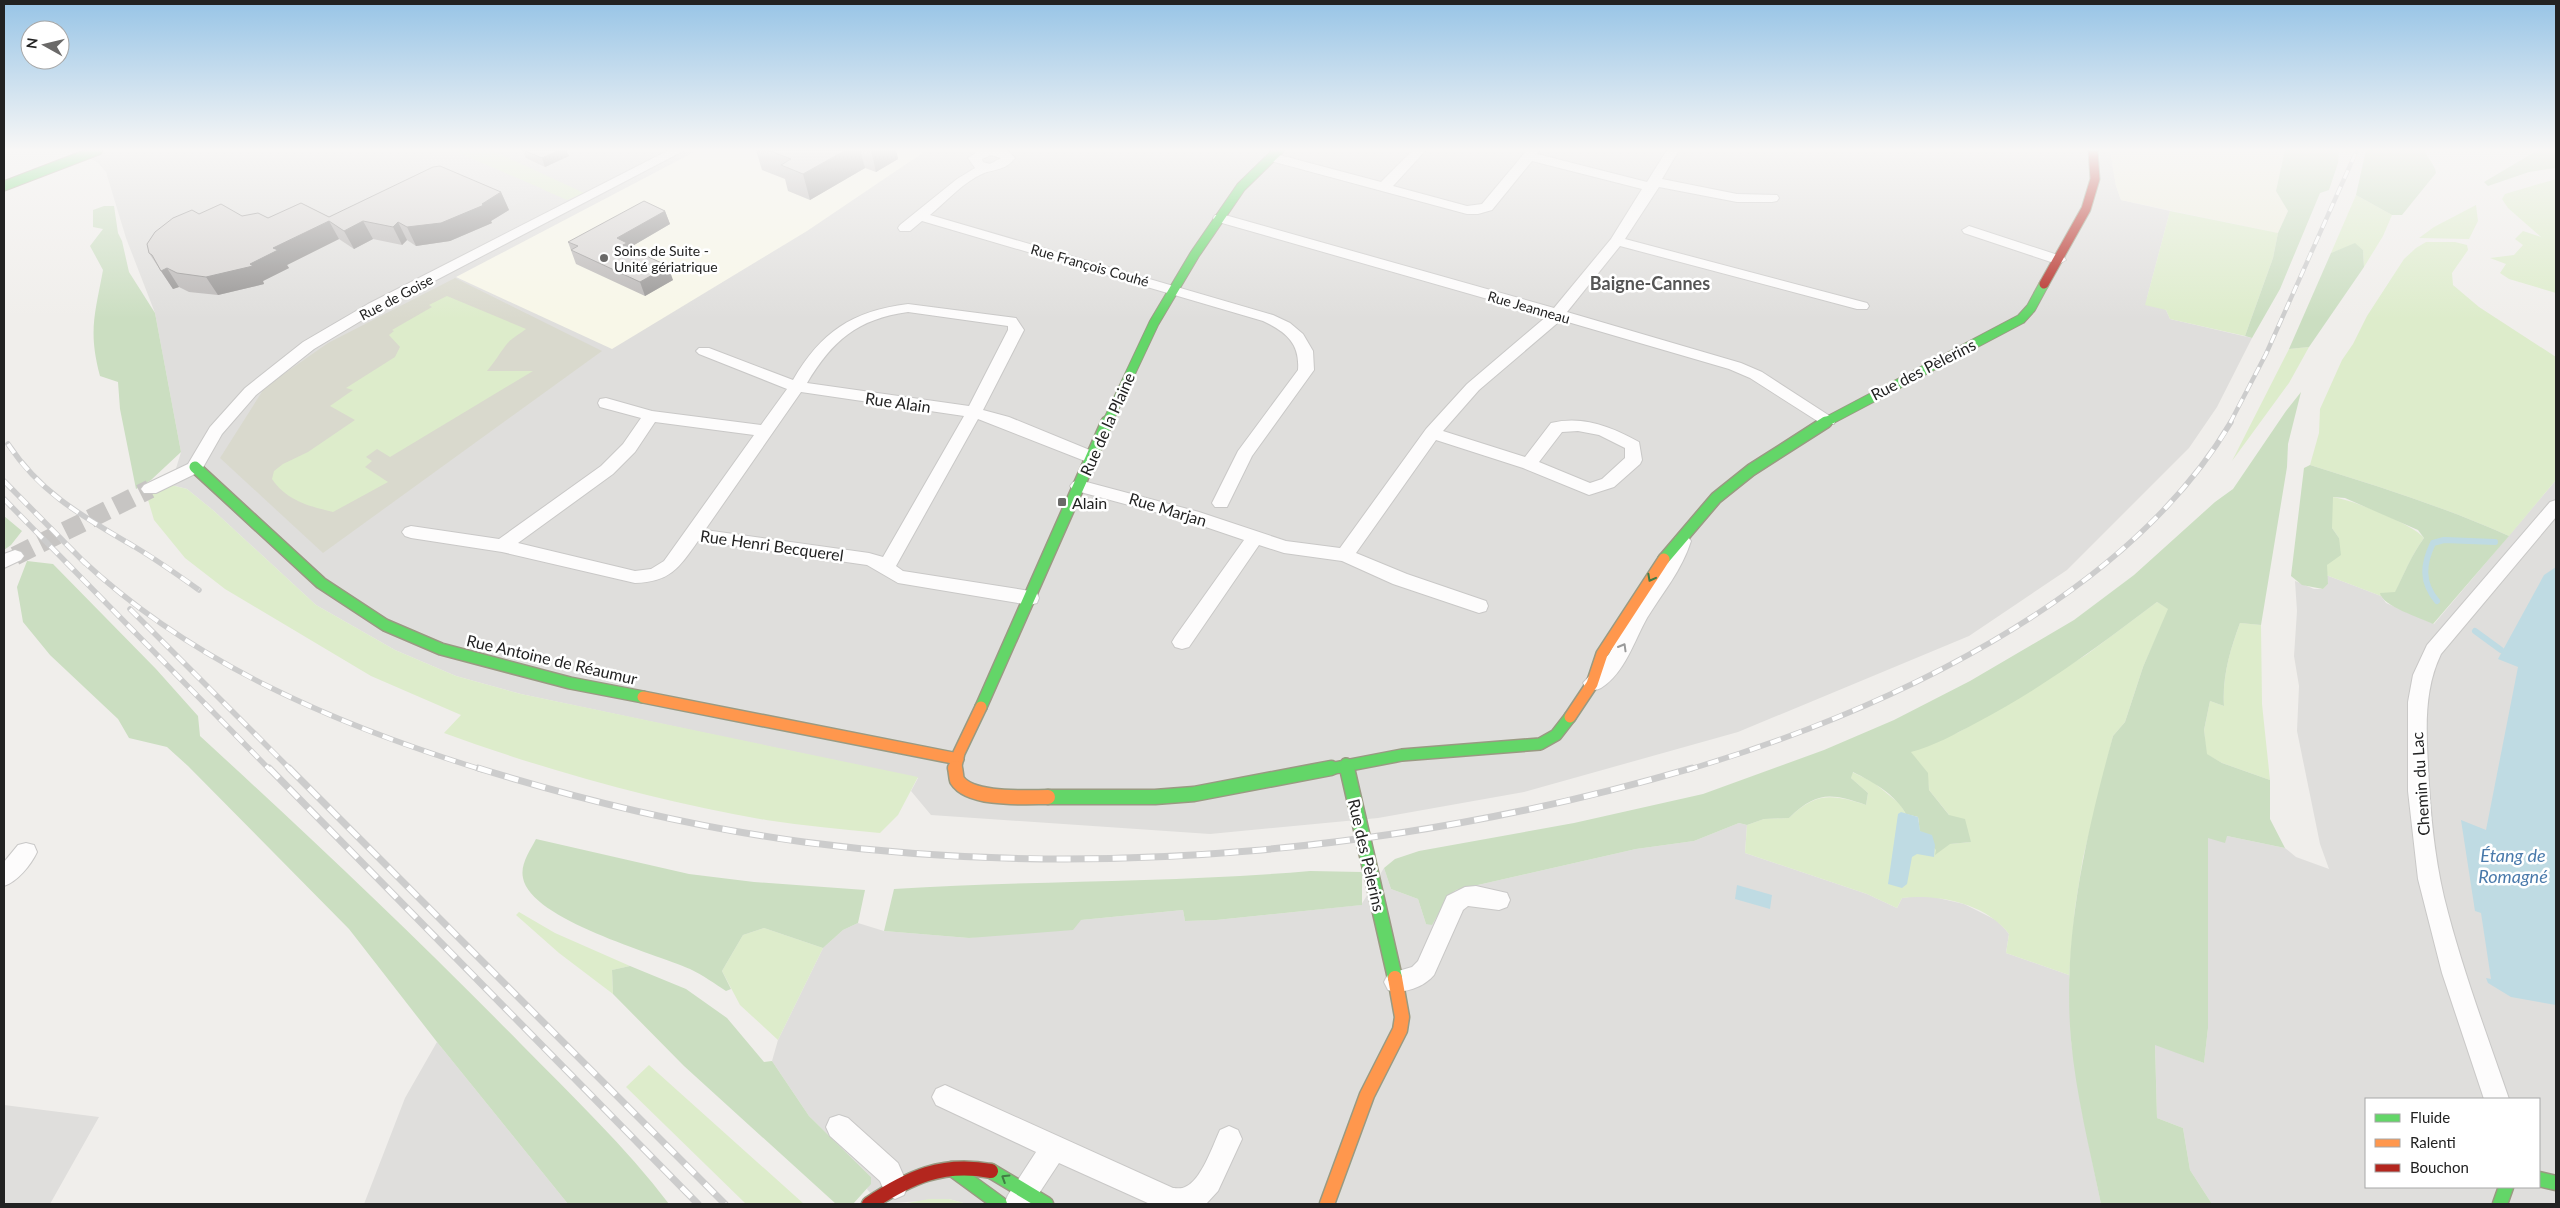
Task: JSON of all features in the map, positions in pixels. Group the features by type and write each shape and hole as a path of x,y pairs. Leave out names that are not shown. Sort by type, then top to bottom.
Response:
{"street":[{"name":"Rue de Goise","path":"195,467 206,445 236,405 262,378 291,357 358,316 570,206"},
{"path":"904,228 932,206"},
{"name":"Rue de la Plaine","path":"1228,206 1173,289 1136,360 1091,457 958,759 955,769 956,779 965,789 982,795 1072,798 1155,797 1194,794 1346,764"},
{"path":"1453,206 1467,210 1478,210 1488,206"},
{"path":"1345,555 1432,432 1473,387 1556,316 1617,241 1639,206"},
{"name":"Rue des Pèlerins","path":"1327,1204 1367,1095 1400,1030 1402,1017 1396,982 1346,764 1402,755 1540,744 1556,735 1592,684 1616,660 1638,616 1675,563 1682,541 1714,500 1753,469 1828,420 1885,387 2021,319 2038,299 2087,206"},
{"name":"Rue François Couhé","path":"920,216 1277,321 1299,336 1305,346 1308,360 1306,370 1244,455 1221,503"},
{"name":"Rue Jeanneau","path":"1220,218 1396,267 1556,316 1735,366 1756,375 1828,420"},
{"path":"1968,230 2059,260"},
{"path":"1617,241 1862,306"},
{"path":"693,534 798,387 822,348 832,338 885,311 908,308 1011,321 1016,325 1016,330 973,412 885,570"},
{"name":"Rue Alain","path":"704,350 798,387 973,412 1003,421 1091,457"},
{"path":"606,403 651,416 766,431"},
{"path":"502,546 607,470 630,448 651,416"},
{"path":"1432,432 1529,464 1590,489 1608,483 1634,460 1633,446 1607,431 1576,424 1557,427 1529,464"},
{"path":"150,489 195,467"},
{"name":"Rue Antoine de Réaumur","path":"195,467 321,583 385,625 441,649 570,682 958,759"},
{"name":"Rue Marjan","path":"1079,486 1193,516 1284,547 1345,555 1400,579 1479,606"},
{"name":"Chemin du Lac","path":"2496,1098 2458,984 2433,896 2424,844 2418,769 2418,690 2424,666 2434,650 2556,506"},
{"name":"Rue Henri Becquerel","path":"411,532 502,546 635,578 649,578 662,573 670,566 693,534 869,559 878,562 885,570 898,577 1030,598"},
{"path":"1182,642 1255,538"},
{"path":"4,877 26,852"},
{"path":"1396,982 1419,976 1426,968 1455,903 1460,898 1471,895 1499,900"},
{"path":"945,1097 1172,1201 1189,1201 1203,1192 1229,1139"},
{"path":"839,1127 889,1172 895,1186"},
{"path":"1021,1197 1054,1148"},
{"path":"2540,1165 2556,1183"},
{"path":"869,1204 895,1186 921,1173 971,1166 984,1168 1021,1197 1046,1204"},
{"path":"952,1169 1000,1204"},
{"path":"2540,1179 2556,1183"},
{"path":"2500,1204 2506,1188"}],"shaded area":[{"path":"116,206 2149,206 2170,211 2147,298 2166,310 2170,319 2252,338 2217,407 2189,448 2067,570 1969,636 1738,732 1524,792 1378,818 1210,834 931,815 911,791 918,778 521,694 456,676 395,650 316,605 214,511 187,489 171,485 181,452 155,313 126,238"},
{"path":"591,206 843,206 807,231 612,349 456,277"},
{"path":"455,278 602,351 323,553 220,458 265,387 328,343"},
{"path":"2556,480 2556,1204 2212,1204 2190,1170 2183,1128 2157,1118 2155,1044 2204,1063 2208,1028 2208,837 2227,836 2285,848 2296,857 2329,869 2320,844 2297,731 2299,686 2294,656 2297,611 2295,581 2314,589 2323,589 2328,584 2326,575 2381,596 2386,603 2434,624"},
{"path":"1739,823 1747,825 1745,853 1867,894 1897,908 1902,898 1925,895 1964,904 1996,920 2004,928 2009,934 2006,953 2069,975 2071,1040 2081,1106 2101,1204 967,1204 949,1199 879,1204 867,1189 871,1177 809,1116 772,1061 778,1040 823,948 843,930 858,923 884,931 969,938 1081,920 1183,910 1185,921 1216,920 1361,905 1384,868 1391,889 1418,899 1426,924 1449,895 1456,890 1636,849 1694,841"},
{"path":"437,1042 568,1204 364,1204 405,1098"},
{"path":"4,1105 99,1117 50,1204 4,1204"}],"green space":[{"path":"103,206 114,206 118,233 122,241 129,272 155,313 181,452 151,480 136,489 120,409 118,382 100,376 96,360 94,323 103,270 90,246 103,229 93,227 93,210"},
{"path":"2151,206 2285,206 2288,211 2278,233"},
{"path":"2285,206 2314,206 2280,289 2252,338 2245,336 2273,258 2278,233 2288,211"},
{"path":"2351,206 2376,206 2392,215 2383,236 2364,267 2363,250 2355,244 2331,253"},
{"path":"2376,206 2409,206 2402,215 2392,215"},
{"path":"2476,206 2478,221 2469,239 2419,238 2434,227"},
{"path":"2507,206 2556,206 2556,293 2509,279 2500,273 2506,264 2490,258 2514,255 2523,245 2515,239 2523,231 2541,237"},
{"path":"2170,211 2278,233 2273,258 2245,336 2170,319 2166,310 2145,305"},
{"path":"2426,242 2455,242 2467,245 2468,250 2452,273 2453,285 2479,307 2556,357 2556,480 2509,536 2436,506 2310,465 2319,433 2320,409 2342,360 2353,344 2367,316 2404,259"},
{"path":"2355,243 2363,250 2364,267 2309,347 2289,349 2331,253"},
{"path":"447,296 526,329 508,343 487,371 533,371 390,457 377,449 366,457 372,461 365,467 388,482 333,512 299,502 284,493 272,479 274,471 283,464 308,452 355,420 330,406 353,390 346,388 395,357 400,347 389,335 394,331 392,330 432,307 429,305"},
{"path":"2309,347 2289,383 2232,461 2289,349"},
{"path":"2301,392 2288,444 2287,467 2261,625 2240,623 2228,664 2224,685 2224,706 2210,701 2204,730 2207,754 2222,763 2270,780 2270,819 2285,848 2227,836 2225,843 2208,838 2208,1028 2204,1063 2155,1045 2157,1118 2183,1128 2190,1170 2212,1204 2101,1204 2080,1102 2071,1040 2070,963 2078,886 2085,849 2113,736 2125,722 2143,667 2168,609 2157,602 2091,651 2024,696 1952,735 1911,752 1928,773 1929,790 1949,815 1965,819 1971,842 1950,844 1935,855 1936,850 1920,831 1918,817 1906,814 1890,795 1876,784 1853,772 1851,778 1868,793 1866,805 1843,798 1825,797 1808,803 1789,818 1764,819 1747,825 1739,823 1694,841 1636,849 1456,890 1449,895 1432,925 1426,924 1418,899 1391,889 1384,868 1395,859 1419,851 1574,823 1703,794 1824,750 1894,720 1970,681 2074,620 2134,575 2215,502 2233,489"},
{"path":"2310,465 2436,506 2509,536 2433,624 2394,607 2382,598 2380,593 2395,592 2412,557 2424,538 2418,530 2345,498 2333,497 2332,528 2339,538 2341,555 2327,565 2328,584 2323,589 2302,585 2291,576 2304,468"},
{"path":"171,485 187,489 214,511 316,605 395,650 456,676 521,694 918,777 898,815 880,833 766,820 684,804 603,784 523,760 444,733 461,715 371,676 225,589 185,558 154,520 146,493"},
{"path":"2332,497 2353,502 2395,519 2418,532 2424,538 2412,557 2395,593 2381,593 2381,596 2326,575 2327,565 2339,538 2332,528"},
{"path":"4,516 22,531 11,545 4,550"},
{"path":"27,561 53,564 156,669 198,716 200,736 282,811 442,965 616,1142 669,1204 568,1204 437,1042 349,929 188,766 167,747 129,738 118,719 50,655 23,622 17,587"},
{"path":"2157,602 2169,609 2143,667 2125,722 2113,736 2083,858 2075,908 2069,975 2006,953 2009,934 1999,923 1974,908 1945,899 1916,897 1902,898 1897,908 1867,894 1745,853 1747,825 1764,819 1789,818 1808,803 1825,798 1834,797 1866,805 1868,793 1851,778 1852,772 1873,782 1900,804 1906,814 1950,844 1971,842 1929,790 1927,773 1910,752 1959,732 2086,655"},
{"path":"2240,623 2261,625 2262,704 2270,780 2222,763 2206,754 2204,730 2210,701 2224,706 2224,685 2228,664"},
{"path":"536,839 689,874 754,882 865,890 858,923 843,930 823,948 764,928 743,935 722,971 731,989 726,991 690,969 596,933 547,908 531,893 522,873 528,853"},
{"path":"1310,871 1362,872 1362,905 1216,920 1185,921 1183,910 1081,920 1073,930 969,938 884,931 894,889 1206,878"},
{"path":"519,912 555,933 630,966 612,970 613,994 559,953 516,915"},
{"path":"764,928 823,948 778,1040 740,1005 722,971 743,935"},
{"path":"630,966 686,989 727,1018 764,1062 772,1061 809,1116 871,1177 871,1184 853,1204 836,1204 684,1066 613,994 612,970"},
{"path":"649,1065 804,1204 746,1204 626,1087"},
{"path":"929,1199 949,1199 967,1204 902,1204"}],"water":[{"name":"Étang de Romagné","path":"2556,567 2556,1005 2511,997 2488,983 2486,978 2491,979 2481,913 2475,911 2461,820 2486,830 2518,667 2498,659 2544,575"},
{"path":"1901,812 1918,817 1920,831 1932,835 1935,845 1934,857 1917,854 1912,857 1907,884 1902,888 1888,884 1898,814"},
{"path":"1737,885 1772,895 1770,909 1735,899"}],"building":[{"path":"216,206 225,206 242,216 258,213 268,218 294,206 308,206 329,217 351,206 481,206 441,223 407,227 398,222 393,227 363,221 344,231 329,221 273,248 278,250 250,264 253,266 206,277 177,273 167,268 161,271 149,253 147,244 155,232 173,218 192,210 199,214"},
{"path":"634,206 655,206 665,211 617,238 627,243 623,245 668,266 640,282 571,250 578,246 568,242"}],"waterway":[{"path":"2437,601 2428,587 2425,573 2427,558 2433,543 2444,540 2495,542"},
{"path":"2475,631 2501,650"}],"tunnel":[{"path":"15,556 150,489"}],"railway":[{"path":"2230,423 2266,354 2332,206"},
{"path":"1687,770 1761,746 1839,717 1916,682 1992,642 2063,596 2128,544 2185,486 2231,422"},
{"path":"8,444 35,477 65,503 81,515 151,557 199,590"},
{"path":"4,481 81,559"},
{"path":"4,499 270,770"},
{"path":"81,559 124,596 171,630 219,660 269,687 374,733 483,770"},
{"path":"81,559 85,563"},
{"path":"130,609 725,1204"},
{"path":"269,768 698,1204"},
{"path":"478,768 640,812 763,836 915,853 1027,859 1139,858 1252,851 1364,838 1475,820 1585,797 1692,768"}],"traffic: fast":[{"path":"981,707 1091,457 1154,323 1195,254 1228,206"},
{"path":"1664,559 1710,504 1751,470 1825,422 2021,319 2031,308 2044,284"},
{"path":"195,467 321,583 385,625 441,649 570,683 643,697"},
{"path":"1048,797 1155,797 1194,794 1402,755 1540,744 1556,735 1570,717"},
{"path":"1346,764 1395,978"},
{"path":"952,1169 1000,1204"},
{"path":"991,1171 1046,1204"},
{"path":"2540,1179 2556,1183"},
{"path":"2500,1204 2506,1188"}],"traffic: slow":[{"path":"1570,717 1592,684 1602,654 1664,559"},
{"path":"643,697 958,759"},
{"path":"981,707 959,753 955,768 957,779 964,787 991,795 1048,797"},
{"path":"1327,1204 1367,1095 1400,1030 1402,1017 1395,978"}],"traffic: jam":[{"path":"2044,284 2087,206"},
{"path":"869,1204 897,1186 927,1173 957,1167 991,1171"}],"place":[{"name":"Soins de Suite - Unité gériatrique","path":"604,258"},
{"name":"Alain","path":"1062,502"}],"district":[{"name":"Baigne-Cannes","path":"1650,283"}]}
